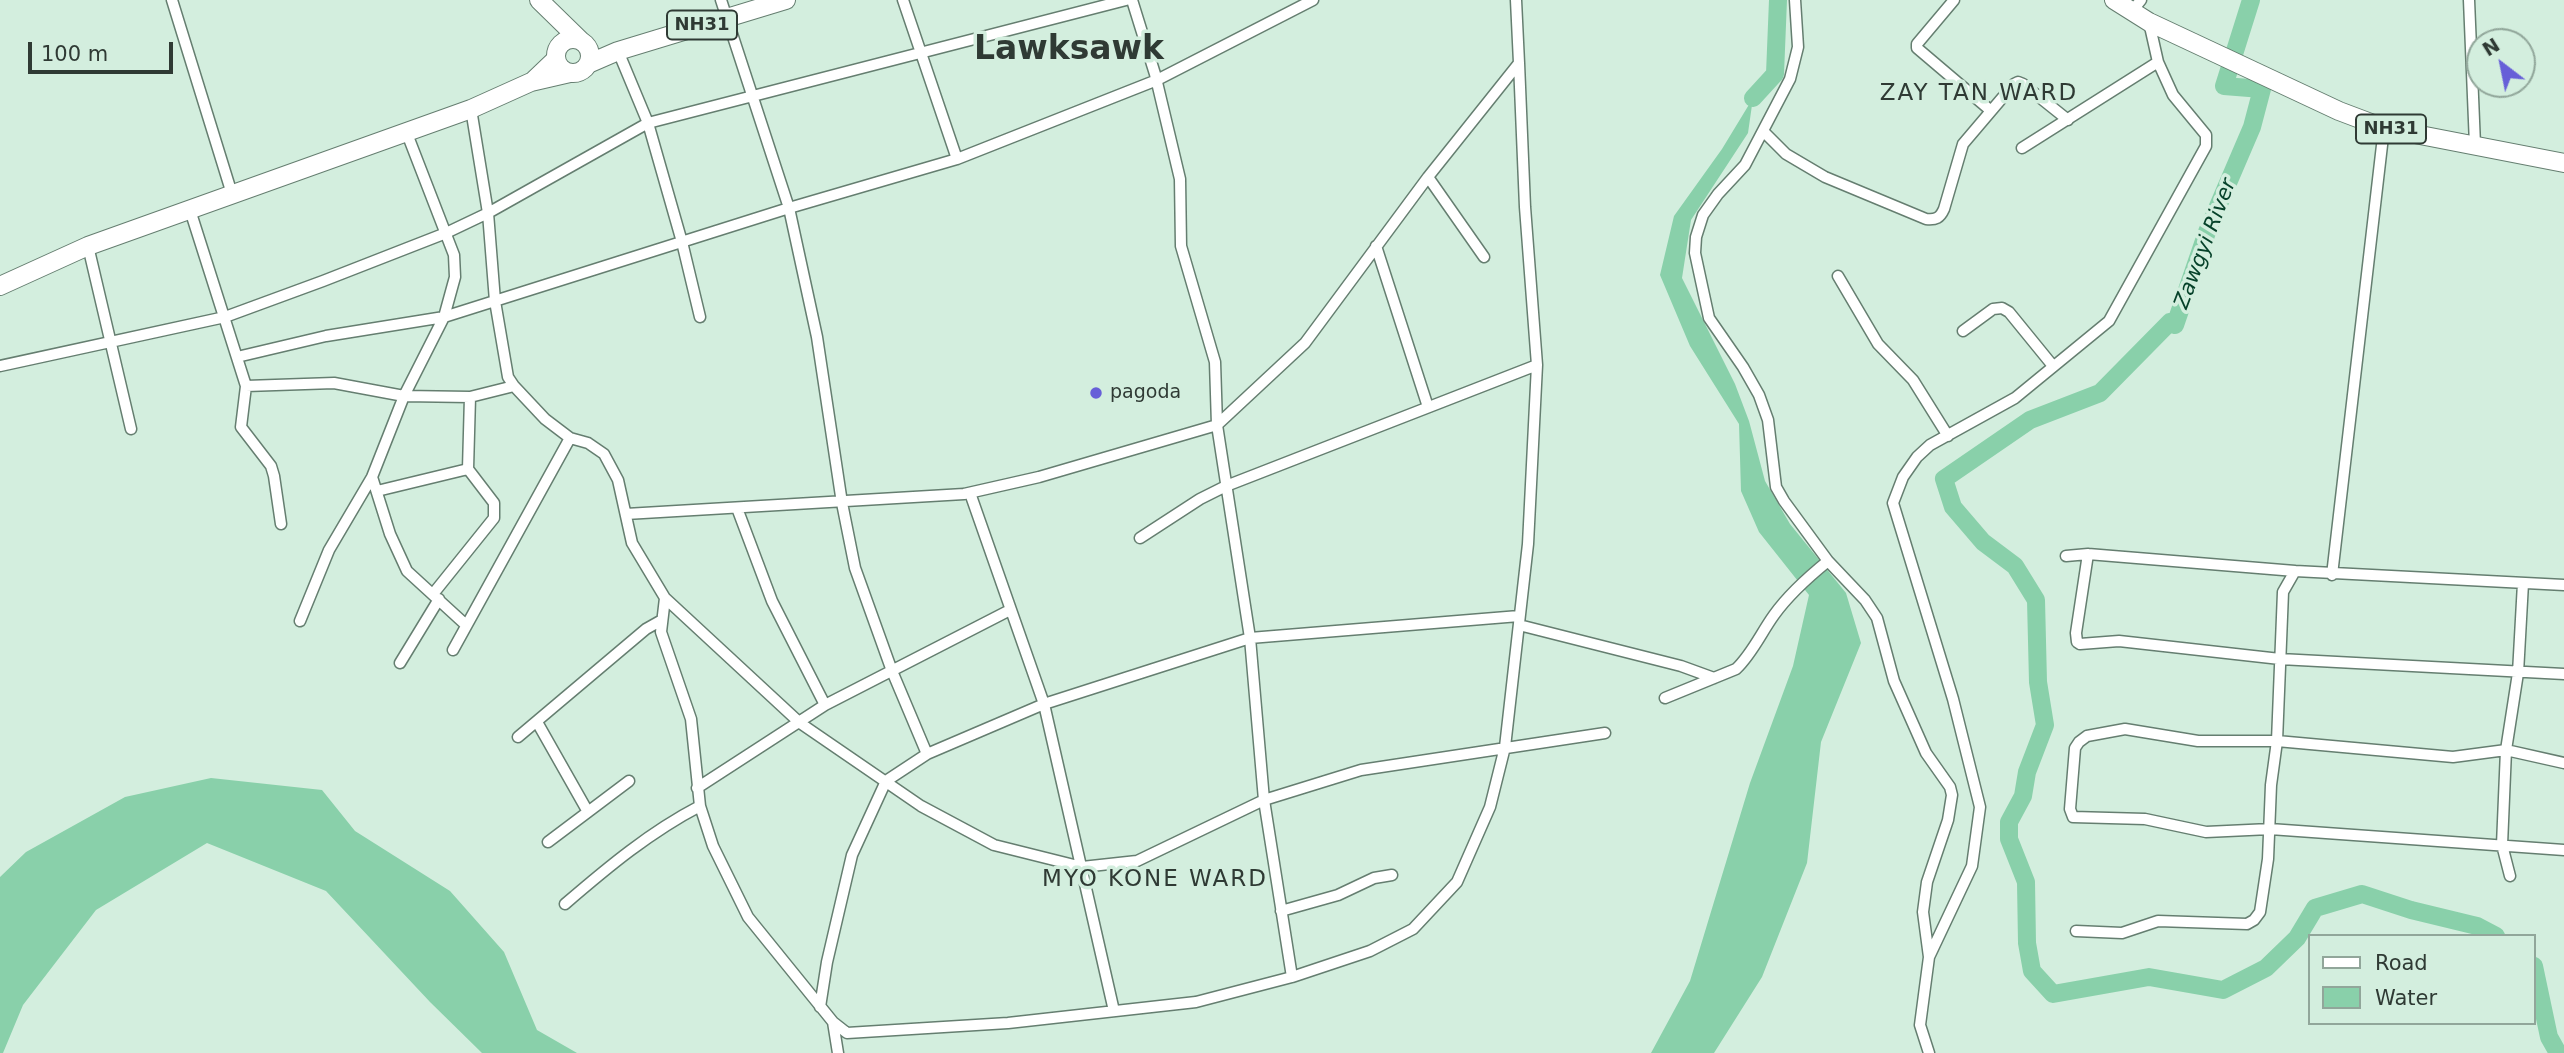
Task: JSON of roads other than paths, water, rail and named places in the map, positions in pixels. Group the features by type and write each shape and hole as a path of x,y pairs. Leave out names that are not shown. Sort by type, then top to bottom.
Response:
{"main road":[{"name":"NH31","path":"585,51 618,51 723,9 786,0"},
{"name":"NH31","path":"2114,0 2137,6 2149,22 2339,111 2384,128 2564,163"},
{"path":"545,5 585,51"},
{"path":"545,5 556,55 561,68 570,73"},
{"path":"531,82 566,41 585,51"},
{"path":"0,286 88,246 471,109 531,82 580,71 585,51"}],"street":[{"path":"172,0 232,194"},
{"path":"903,0 957,159"},
{"path":"0,366 225,317 323,281 446,233 488,213 648,124 1126,0"},
{"path":"1132,0 1157,80 1180,179 1181,246 1215,362 1217,425 1250,638 1264,800 1292,977"},
{"path":"665,598 661,632 691,719 700,806 713,846 748,918 820,1007 847,1033 1008,1023 1196,1002 1292,977 1370,951 1413,929 1457,882 1490,807 1505,747 1528,544 1537,365 1525,207 1516,0"},
{"path":"1795,0 1798,47 1795,63 1745,165 1703,215 1696,237 1695,253 1709,318 1759,395 1768,419 1776,487 1827,563 1865,600 1877,618 1894,681 1926,753 1950,787 1952,795 1948,820 1932,864 1923,912 1929,957 1920,1025 1929,1053"},
{"path":"1954,0 1917,44 1917,48 1990,110"},
{"path":"2469,0 2475,145"},
{"path":"237,357 326,335 444,317 789,208 957,159 1157,80 1307,2"},
{"path":"723,9 789,208 817,337 842,503 855,568 892,671 927,754"},
{"path":"1929,957 1972,866 1980,807 1953,699 1893,503 1903,477 1917,457 1930,445 2015,398 2109,321 2206,146 2206,135 2173,95 2158,62 2149,22"},
{"path":"618,51 648,124 682,242 700,317"},
{"path":"626,514 842,503 970,493 1039,477 1217,425 1305,344 1428,177 1519,62"},
{"path":"2022,148 2158,62"},
{"path":"1763,131 1786,154 1825,177 1934,220 1941,216 1944,209 1963,144 1990,110 2018,82 2067,121"},
{"path":"471,109 488,213 495,301 508,377 545,419 570,438 588,443 604,454 618,480 632,543 665,598 800,723 920,806 994,845 1082,867 1137,861 1264,800 1361,770 1605,733"},
{"path":"2332,575 2384,128"},
{"path":"300,621 329,550 372,477 404,396 444,317 455,277 454,255 406,131"},
{"path":"1428,177 1484,257"},
{"path":"190,210 246,386 241,427 271,466 281,524"},
{"path":"88,246 131,429"},
{"path":"1376,246 1429,407"},
{"path":"1838,276 1878,344 1913,380 1948,436"},
{"path":"1963,331 1993,309 2002,307 2053,366"},
{"path":"1140,538 1200,499 1226,486 1537,365"},
{"path":"246,386 334,383 404,396 470,397 514,386"},
{"path":"400,663 436,597 494,518 494,503 468,469 470,397"},
{"path":"453,650 570,438"},
{"path":"377,491 468,469"},
{"path":"372,477 390,534 407,571 467,625"},
{"path":"970,493 1044,704 1114,1011"},
{"path":"737,508 772,601 825,705"},
{"path":"2066,556 2088,554 2332,575 2564,584"},
{"path":"2088,554 2076,633 2077,642 2080,644 2119,640 2280,659 2564,674"},
{"path":"1665,698 1736,669 1744,662 1773,617 1799,585 1827,563"},
{"path":"2076,931 2122,933 2158,921 2247,924 2260,912 2268,859 2271,785 2277,741 2283,592 2295,571"},
{"path":"2510,876 2502,845 2506,750 2518,673 2523,583"},
{"path":"698,788 825,705 1010,610"},
{"path":"518,737 646,629 662,620"},
{"path":"820,1007 827,962 852,855 886,781 927,754 1044,704 1250,638 1519,620 1714,678"},
{"path":"537,722 588,812"},
{"path":"2564,763 2506,750 2453,757 2277,741 2199,741 2125,729 2087,736 2079,741 2075,748 2070,809 2073,817 2145,819 2206,832 2270,830 2564,850"},
{"path":"548,842 629,781"},
{"path":"565,904 617,860 668,823 700,806"},
{"path":"1281,911 1338,895 1374,878 1392,874"},
{"path":"833,1022 838,1053"}],"water":[{"path":"1753,98 1748,133 1691,220 1682,278 1735,384 1749,421 1765,481 1790,524 1846,593 1861,643 1821,742 1807,863 1762,977 1714,1053 1651,1053 1690,981 1750,783 1793,666 1809,595 1759,532 1741,491 1739,424 1690,346 1660,275 1674,216 1722,149"},
{"path":"211,778 322,790 355,831 450,891 504,952 537,1030 577,1053 482,1053 326,891 207,843 96,910 23,1005 3,1053 0,1053 0,877 26,852 125,797"}],"waterway":[{"path":"1753,98 1775,74 1778,0"},
{"name":"Zawgyi River","path":"2251,0 2224,86 2262,89 2252,127 2207,232 2175,325 2170,322 2100,393 2030,420 1944,479 1953,507 1983,542 2015,566 2036,600 2038,682 2045,725 2027,772 2023,796 2009,822 2009,839 2026,882 2027,943 2032,971 2053,994 2149,977 2223,990 2266,968 2297,938 2315,908 2362,894 2411,910 2477,926 2492,934"},
{"name":"Zawgyi River","path":"2536,975 2549,1037 2558,1053"}],"place":[{"name":"pagoda","path":"1096,393"}],"district":[{"name":"Lawksawk","path":"1069,50"},
{"name":"ZAY TAN WARD","path":"1979,94"},
{"name":"MYO KONE WARD","path":"1155,880"}]}
